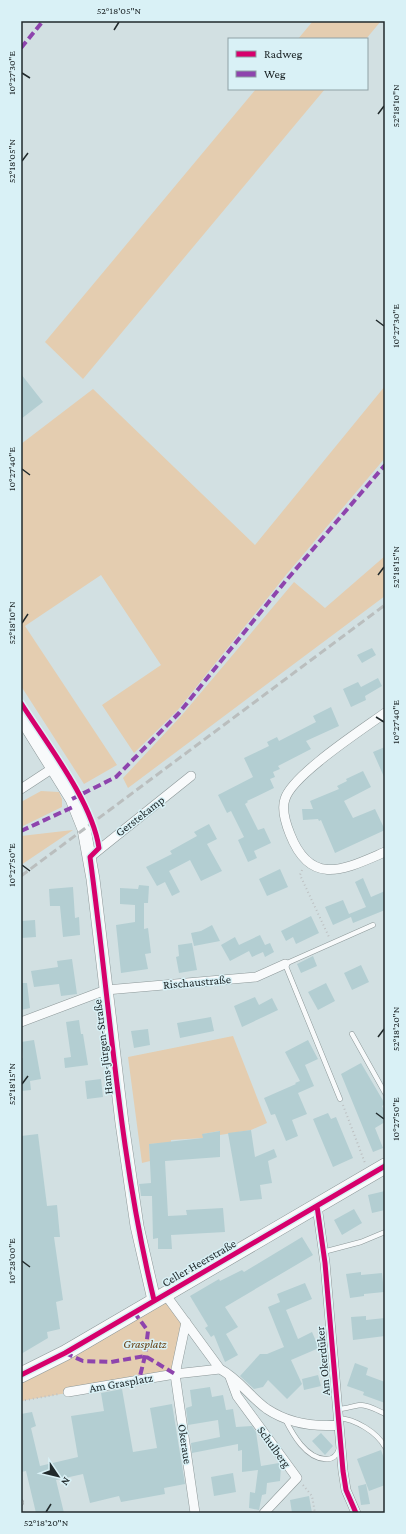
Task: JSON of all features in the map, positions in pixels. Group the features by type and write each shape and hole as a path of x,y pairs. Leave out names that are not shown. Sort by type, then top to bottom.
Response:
{"main road":[{"name":"Hans-Jürgen-Straße","path":"21,717 54,768 81,819 90,857 122,1123 139,1234 159,1297"},
{"name":"Celler Heerstraße","path":"21,1375 65,1352 385,1166"}],"street":[{"path":"385,713 295,782 284,799 284,814 293,841 306,860 324,870 338,870 385,852"},
{"path":"21,789 54,768"},
{"name":"Gerstekamp","path":"90,857 191,776"},
{"name":"Rischaustraße","path":"21,1022 106,990 256,978 286,964"},
{"name":"Am Okerdüker","path":"317,1206 323,1252 340,1445 346,1490 356,1513"},
{"path":"159,1297 186,1322 220,1369"},
{"path":"174,1374 186,1322"},
{"name":"Schulberg","path":"220,1369 229,1374 267,1409 284,1418 320,1426 338,1417"},
{"name":"Am Grasplatz","path":"68,1392 174,1374 220,1369"},
{"name":"Okeraue","path":"174,1374 195,1513"},
{"name":"Schulberg","path":"229,1374 237,1396 297,1478 264,1513"}],"lane":[{"name":"Rischaustraße","path":"286,964 373,925"},
{"path":"286,964 340,1099"},
{"path":"352,1034 385,1093"},
{"path":"323,1252 361,1242 385,1232"},
{"path":"338,1417 346,1410 360,1405 369,1406 385,1414"},
{"path":"338,1417 348,1419 374,1433 382,1440 385,1447"},
{"path":"284,1418 300,1443 313,1456 328,1459 334,1457 340,1445"}],"path":[{"path":"306,860 300,875 332,944"},
{"path":"340,1099 370,1175"},
{"path":"21,1401 68,1392"},
{"path":"297,1478 312,1496 315,1513"}],"green space":[{"path":"313,21 381,21 367,38 299,38"},
{"path":"255,90 324,90 83,379 45,342"},
{"path":"385,386 385,458 286,575 177,711 134,753 102,705 161,665 101,575 25,626 117,765 84,784 21,686 21,444 93,389 255,545"},
{"path":"385,556 385,596 128,788 123,778 182,715 294,582 325,608"},
{"path":"41,791 59,792 62,799 62,807 21,827 21,802"},
{"path":"73,830 21,865 21,836"},
{"path":"233,1036 267,1123 251,1130 220,1135 219,1131 203,1134 203,1138 171,1140 172,1160 164,1143 149,1144 150,1161 142,1163 128,1057"},
{"name":"Grasplatz","path":"165,1294 186,1322 175,1374 21,1401 21,1375"}],"building":[{"path":"21,374 43,402 21,419"},
{"path":"372,648 376,655 362,663 357,655"},
{"path":"378,678 382,686 365,696 366,700 351,707 343,689 358,682 361,687"},
{"path":"331,707 339,726 306,741 311,749 278,766 280,769 273,772 275,777 270,779 274,788 247,801 248,802 245,804 258,830 264,828 271,843 254,851 257,858 248,862 238,840 244,837 231,811 227,813 218,795 253,777 244,758 269,746 267,742 277,737 279,741 316,722 313,716"},
{"path":"385,747 385,779 373,752"},
{"path":"363,771 371,787 344,801 353,818 375,809 385,830 335,853 321,820 303,820 302,809 313,809 310,801 339,789 337,786 347,781 346,779"},
{"path":"209,824 217,839 207,844 222,871 201,881 190,860 169,871 180,892 172,896 165,882 157,886 146,867 172,854 170,851 197,836 194,832"},
{"path":"280,869 288,887 267,896 259,879"},
{"path":"363,878 371,897 385,891 385,910 353,923 351,917 333,925 325,907 343,900 349,914 366,907 355,882"},
{"path":"139,885 149,886 148,903 144,903 144,929 148,928 151,953 145,954 148,969 121,973 116,925 135,922 135,905 120,904 120,888 138,889"},
{"path":"73,887 75,918 79,917 80,935 63,937 60,906 50,906 49,889"},
{"path":"311,916 319,933 296,944 293,937 286,941 281,931"},
{"path":"35,920 36,937 21,938 21,921"},
{"path":"212,925 220,941 194,946 191,933 201,931"},
{"path":"260,935 265,945 270,943 274,952 265,957 263,952 252,957 249,951 230,961 221,945 235,937 239,945"},
{"path":"192,943 197,970 179,973 176,957 179,956 178,945"},
{"path":"313,956 317,966 301,973 297,964"},
{"path":"72,959 77,994 61,996 59,984 34,987 31,971 58,967 57,961"},
{"path":"361,965 369,982 352,990 344,973"},
{"path":"21,983 27,983 30,1008 21,1010"},
{"path":"326,983 335,1001 318,1010 308,992"},
{"path":"255,997 259,1005 272,998 278,1010 242,1027 234,1006"},
{"path":"211,1017 214,1031 180,1038 177,1023"},
{"path":"79,1020 88,1065 65,1068 64,1058 71,1057 66,1022"},
{"path":"148,1029 150,1045 134,1048 131,1031"},
{"path":"34,1040 41,1079 30,1081 31,1090 21,1091 21,1058 23,1058 21,1042"},
{"path":"308,1040 318,1059 305,1065 314,1086 298,1093 307,1114 292,1120 298,1136 286,1141 275,1114 271,1115 264,1098 300,1081 285,1052"},
{"path":"361,1063 385,1104 382,1106 385,1112 385,1122 375,1128 383,1148 373,1152 341,1074"},
{"path":"101,1079 103,1097 87,1099 85,1081"},
{"path":"328,1113 331,1119 336,1117 353,1158 333,1167 313,1119"},
{"path":"251,1130 255,1157 274,1149 277,1157 268,1161 272,1183 260,1185 262,1199 240,1201 228,1133"},
{"path":"220,1131 220,1157 165,1161 168,1216 187,1215 186,1210 223,1208 225,1232 171,1235 172,1249 158,1249 158,1238 153,1239 152,1196 141,1196 139,1184 151,1183 149,1144 203,1138 202,1134"},
{"path":"38,1134 47,1206 57,1205 60,1237 54,1237 63,1300 56,1302 60,1329 47,1332 48,1338 21,1354 21,1136"},
{"path":"385,1191 385,1210 372,1213 368,1195"},
{"path":"354,1209 362,1223 342,1235 334,1220"},
{"path":"302,1237 313,1255 225,1307 238,1327 226,1334 238,1355 225,1362 214,1335 211,1337 205,1328 208,1326 190,1296 219,1279 220,1281 242,1270 244,1272"},
{"path":"361,1272 361,1275 382,1273 384,1292 364,1294 364,1296 350,1298 346,1274"},
{"path":"305,1283 312,1299 286,1310 298,1339 312,1332 319,1348 291,1360 302,1384 287,1399 268,1380 263,1387 254,1389 240,1376 260,1354 267,1354 284,1347 268,1307 280,1302 277,1294"},
{"path":"366,1316 366,1320 385,1318 385,1336 353,1340 351,1317"},
{"path":"355,1363 368,1368 366,1375 385,1382 385,1403 363,1395 364,1392 347,1386"},
{"path":"318,1375 321,1386 304,1390 302,1379"},
{"path":"210,1387 212,1397 223,1395 226,1410 233,1409 236,1427 252,1426 256,1432 261,1466 279,1463 281,1466 280,1481 267,1483 266,1494 262,1495 259,1510 249,1508 250,1492 255,1493 258,1470 242,1472 242,1450 238,1451 238,1444 192,1453 191,1443 220,1437 218,1420 188,1425 186,1408 192,1406 190,1390"},
{"path":"122,1389 133,1452 157,1448 150,1408 172,1404 185,1484 164,1488 165,1494 121,1502 119,1496 90,1503 83,1474 56,1480 64,1513 36,1513 26,1471 21,1472 21,1414 32,1412 36,1426 31,1428 40,1466 78,1457 71,1416 104,1411 101,1393"},
{"path":"321,1433 333,1446 325,1455 312,1441"},
{"path":"381,1450 385,1461 385,1485 369,1491 357,1459"},
{"path":"233,1473 236,1492 214,1496 211,1477"},
{"path":"366,1484 370,1504 361,1505 358,1486"},
{"path":"309,1496 312,1513 292,1513 290,1500"}],"railway":[{"path":"21,876 385,605"}],"marked path":[{"path":"21,48 43,21"},
{"path":"72,799 116,777 179,713 284,583 385,465"},
{"path":"21,831 75,806"},
{"path":"134,1312 148,1331 145,1356 139,1380"},
{"path":"65,1353 83,1361 111,1362 145,1356 175,1374"}],"cycle path":[{"path":"21,703 67,773 88,811 95,830 99,848 90,857 116,1080 132,1190 154,1300"},
{"path":"21,1375 65,1353 385,1166"},
{"path":"317,1206 325,1263 343,1471 346,1490 356,1513"}]}
